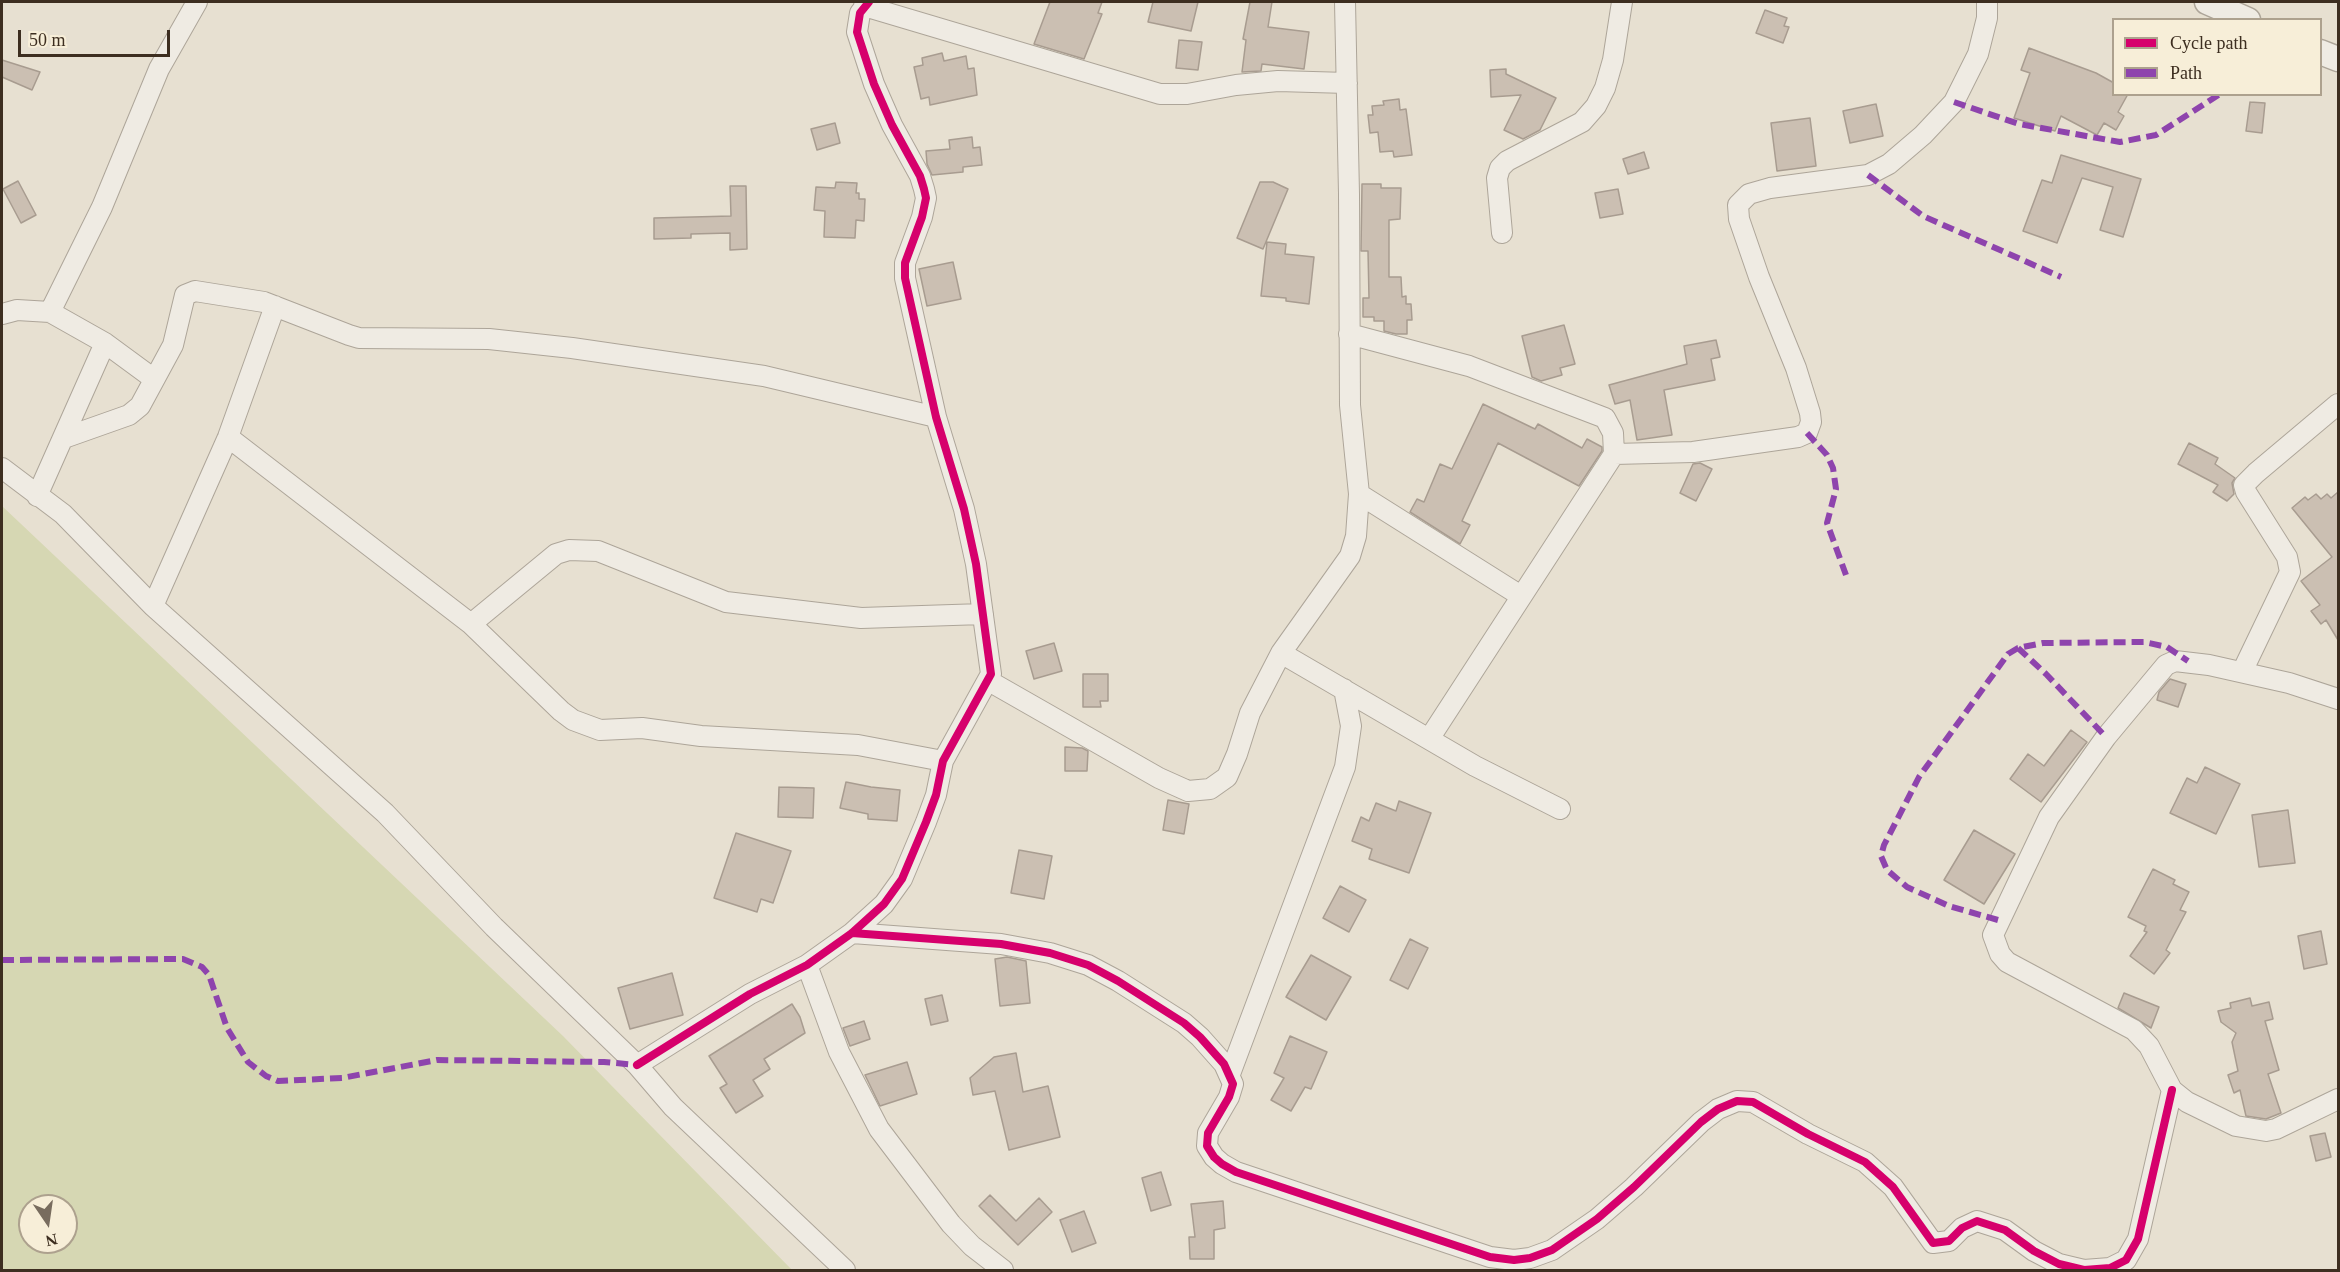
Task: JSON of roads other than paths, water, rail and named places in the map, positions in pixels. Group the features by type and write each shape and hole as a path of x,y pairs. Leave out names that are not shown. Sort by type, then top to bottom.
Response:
{"street":[{"path":"50,312 102,207 159,69 197,2"},
{"path":"989,681 1160,778 1188,791 1210,789 1227,777 1238,754 1250,713 1281,653 1350,556 1356,537 1359,494 1350,405 1345,2"},
{"path":"1502,233 1497,178 1500,168 1507,160 1581,122 1596,106 1605,88 1613,60 1622,2"},
{"path":"1614,454 1693,452 1798,437 1807,432 1811,422 1796,368 1759,277 1739,219 1738,205 1749,194 1770,188 1868,175 1889,164 1923,135 1954,102 1978,54 1987,18 1987,2"},
{"path":"2208,2 2244,18"},
{"path":"637,1065 750,994 807,965 852,933 884,904 902,879 929,813 943,761 989,681 991,669 964,508 936,417 905,278 905,263 922,217 926,198 920,176 892,125 862,50 856,25 866,4 1160,94 1187,94 1236,85 1278,81 1347,83"},
{"path":"2322,53 2338,59"},
{"path":"64,438 129,415 140,406 173,345 186,293 195,291 264,302 359,338 489,339 572,348 764,376 936,417"},
{"path":"153,606 228,437 275,306"},
{"path":"2,314 17,310 50,312 105,343 154,379"},
{"path":"1349,334 1469,366 1605,418 1613,433 1614,454 1429,739"},
{"path":"37,496 105,343"},
{"path":"2242,672 2290,572 2287,557 2246,492 2244,485 2338,404"},
{"path":"228,437 471,624 573,720 600,730 642,728 701,736 858,746 943,761"},
{"path":"2,468 63,514 153,606 385,813 494,927 637,1065 673,1107 845,1270"},
{"path":"1359,494 1521,596"},
{"path":"471,624 556,554 569,550 598,551 726,602 861,618 983,614"},
{"path":"1281,653 1475,766 1560,809"},
{"path":"2338,699 2289,683 2242,672 2188,662 2175,661 2166,665 2106,737 2049,817 1993,935 2000,954 2007,962 2134,1030 2149,1046 2172,1090 2187,1102 2236,1126 2266,1131 2276,1129 2338,1099"},
{"path":"1230,1074 1345,767 1351,726 1344,690"},
{"path":"852,933 1001,944 1088,965 1118,981 1184,1023 1224,1064 1233,1084 1229,1097 1208,1132 1208,1146 1222,1164 1236,1172 1490,1257 1514,1260 1530,1258 1552,1250 1597,1219 1634,1187 1701,1122 1718,1109 1737,1101 1753,1102 1865,1162 1893,1186 1933,1243 1949,1241 1962,1228 1977,1221 2005,1230 2034,1251 2059,1264 2084,1270 2110,1268 2126,1260 2138,1239 2172,1090"},
{"path":"807,965 839,1052 879,1129 951,1224 972,1246 1003,1270"}]}
